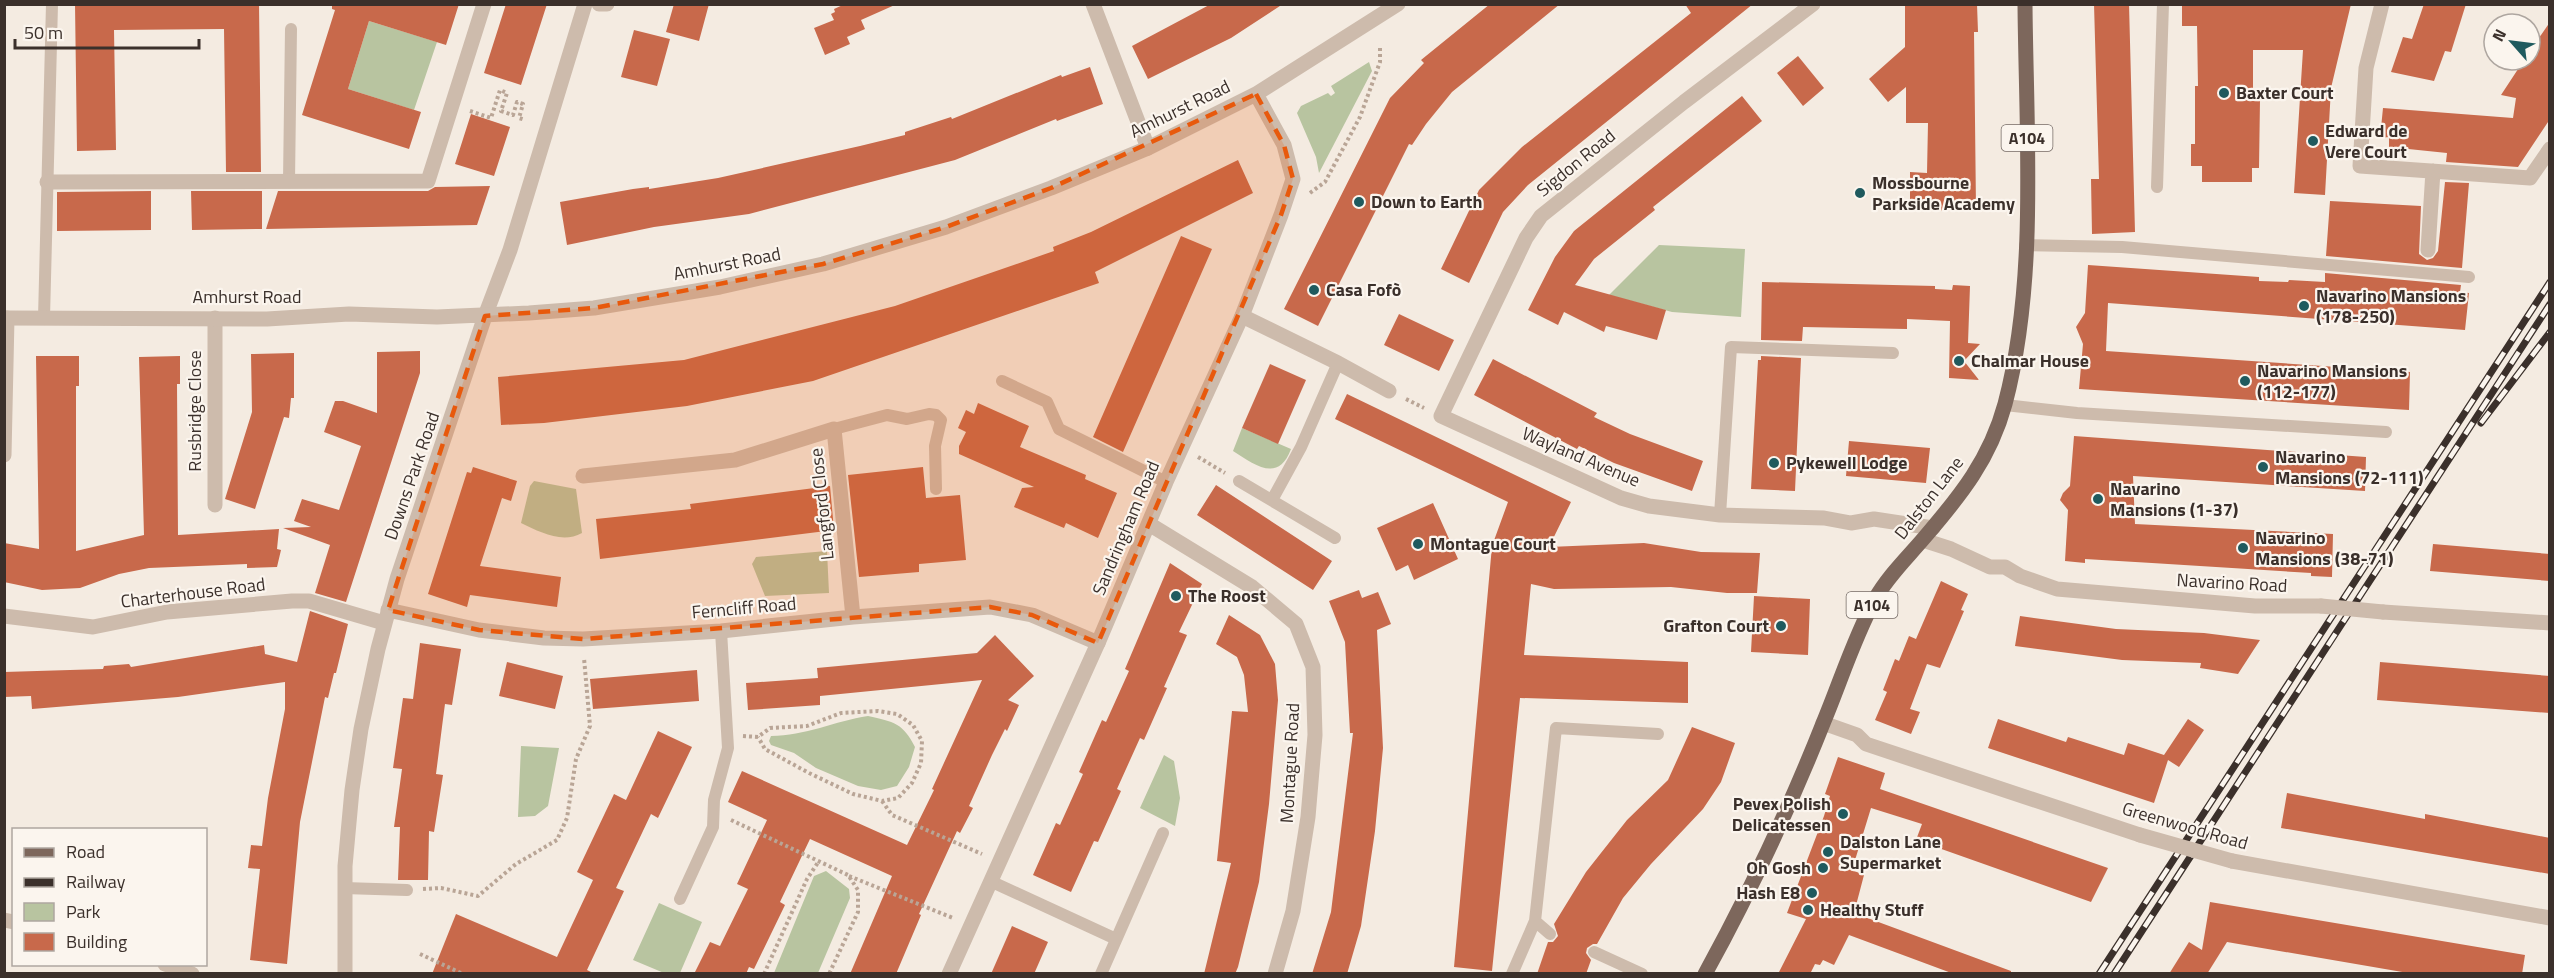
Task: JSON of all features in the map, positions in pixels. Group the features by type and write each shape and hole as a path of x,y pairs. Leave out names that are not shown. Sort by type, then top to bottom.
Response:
{"main road":[{"name":"Dalston Lane","path":"1705,974 1743,906 1823,723 1853,644 1875,599 1889,576 1971,482 1990,444 2005,405 2016,355 2025,245 2027,192 2025,4"}],"street":[{"path":"47,182 428,181 484,4"},
{"name":"Downs Park Road","path":"345,974 344,888 353,780 361,729 386,617 485,316 510,250 585,4"},
{"path":"599,4 608,4"},
{"path":"1093,4 1148,148"},
{"name":"Amhurst Road","path":"6,318 267,319 349,314 485,316 594,308 720,287 823,264 946,227 1051,189 1148,148 1256,94 1398,4"},
{"name":"Sigdon Road","path":"1441,416 1526,238 1541,216 1684,102 1813,4"},
{"path":"2382,4 2366,68 2360,166 2530,178 2550,149"},
{"name":"Sandringham Road","path":"949,974 1098,644 1181,448 1242,316 1293,179 1284,145 1256,94"},
{"path":"2428,250 2433,171"},
{"path":"1242,316 1389,391"},
{"path":"4,455 6,318"},
{"name":"Rusbridge Close","path":"214,505 215,318"},
{"name":"Wayland Avenue","path":"1441,416 1621,498 1649,506 1720,515 1824,518 1851,523 1874,519 1928,534"},
{"name":"Langford Close","path":"583,476 735,460 834,429 853,617"},
{"name":"Montague Road","path":"1149,524 1252,587 1296,624 1313,667 1315,735 1308,817 1293,911 1275,974"},
{"name":"Navarino Road","path":"1928,534 1951,549 1990,567 2005,567 2029,580 2057,589 2255,606 2321,606 2550,623"},
{"name":"Charterhouse Road","path":"4,616 93,627 167,612 309,601 386,617"},
{"name":"Ferncliff Road","path":"386,617 544,638 583,639 721,630 853,617 1000,608 1032,615 1098,644"},
{"name":"Greenwood Road","path":"1823,723 1857,735 1866,744 2140,835 2232,861 2550,918"},
{"path":"170,966 192,974"}],"lane":[{"path":"44,318 52,4"},
{"path":"2157,187 2163,4"},
{"path":"289,181 291,29"},
{"path":"2025,245 2122,247 2469,277"},
{"path":"1720,515 1731,348 1893,353"},
{"path":"1272,500 1301,447 1338,363"},
{"path":"1002,381 1047,402 1059,429 1166,482"},
{"path":"2005,405 2078,413 2386,432"},
{"path":"834,429 887,415 907,419 929,414 936,415 941,420 935,446 936,489"},
{"path":"1239,481 1335,538"},
{"path":"680,899 713,827 714,800 728,748 721,630"},
{"path":"1512,974 1535,921 1556,728 1658,734"},
{"path":"1101,974 1163,833"},
{"path":"990,881 1116,939"},
{"path":"344,888 407,890"},
{"path":"1535,921 1550,934"},
{"path":"1594,952 1642,974"}],"path":[{"path":"1307,196 1325,182 1360,117 1380,62 1380,46"},
{"path":"453,105 491,118 500,90 507,93 501,111 513,115 518,102 523,104 519,118 525,120"},
{"path":"1389,391 1441,416"},
{"path":"1181,448 1239,481"},
{"path":"407,890 441,888 478,896 516,864 557,840 567,818 576,759 590,726 583,639"},
{"path":"727,735 758,737 770,728 807,726 841,713 878,711 897,714 913,725 922,741 921,763 912,783 898,798 882,801 853,794 809,773 765,749 758,737"},
{"path":"882,801 892,815 999,861"},
{"path":"714,812 848,876 971,925"},
{"path":"764,974 807,879 819,861"},
{"path":"829,974 858,912 858,890 848,876"},
{"path":"420,954 463,974"}],"highlighted area":[{"path":"1256,94 1284,145 1293,179 1281,215 1098,643 1032,615 990,607 583,639 479,630 388,610 485,316 594,308 823,264 946,227 1051,188"}],"green space":[{"path":"369,21 437,42 414,110 348,89"},
{"path":"1369,62 1372,71 1319,173 1316,157 1297,113 1301,106 1328,93 1331,96 1335,93 1331,86"},
{"path":"1659,245 1745,249 1741,317 1672,312 1609,295"},
{"path":"1242,428 1291,449 1286,460 1279,466 1265,468 1233,451"},
{"path":"534,481 576,489 582,533 559,537 521,523 530,486"},
{"path":"827,551 829,593 765,596 752,564 756,557"},
{"path":"868,716 885,720 902,728 915,747 909,767 897,786 881,790 858,786 816,768 794,753 771,745 769,741 771,736 796,734"},
{"path":"521,746 559,748 548,806 535,816 518,817"},
{"path":"1164,755 1174,761 1180,798 1175,826 1140,808"},
{"path":"826,871 849,889 850,898 818,973 774,973 814,876"},
{"path":"659,903 702,922 680,973 664,973 633,960"}],"building":[{"path":"75,4 259,4 261,172 226,172 224,29 114,30 116,150 77,151"},
{"path":"332,4 459,4 446,45 369,21 348,89 421,112 409,149 302,115 335,10 332,9"},
{"path":"506,4 547,4 521,85 484,73"},
{"path":"674,4 709,4 699,41 666,32"},
{"path":"845,4 897,4 861,20 865,29 847,37 850,44 825,55 814,28 834,20 831,14 835,12 834,9"},
{"path":"1211,4 1283,4 1231,38 1148,79 1132,46"},
{"path":"1490,4 1560,4 1452,92 1412,145 1409,144 1318,326 1284,309 1390,98 1424,63 1421,60"},
{"path":"1685,4 1753,4 1528,185 1503,212 1469,283 1441,269 1479,190 1522,147 1691,13"},
{"path":"1905,4 1977,4 1978,32 1974,32 1976,209 1919,211 1919,200 1910,200 1910,172 1927,173 1928,123 1906,123 1906,87 1888,102 1869,79 1905,47"},
{"path":"2094,4 2129,4 2135,232 2092,234 2091,179 2099,179"},
{"name":"Baxter Court","path":"2182,4 2351,4 2331,88 2325,195 2294,193 2303,50 2253,50 2253,100 2260,100 2259,168 2252,168 2252,182 2202,182 2202,166 2191,166 2191,144 2195,144 2195,86 2198,86 2197,26 2182,26"},
{"path":"2424,4 2466,4 2451,52 2445,51 2434,81 2391,72 2403,37 2412,39"},
{"path":"2550,22 2550,119 2518,167 2446,162 2447,153 2389,147 2389,137 2380,138 2383,108 2513,118 2516,98 2501,95 2516,72 2542,72 2542,34"},
{"path":"634,30 670,39 657,86 621,77"},
{"path":"1798,56 1824,88 1803,106 1777,73"},
{"path":"1090,67 1103,104 1057,121 1056,119 955,160 749,214 654,227 567,245 560,202 633,189 649,187 649,189 718,178 905,135 905,132 951,117 952,119 1061,75 1062,77"},
{"path":"1742,96 1762,121 1653,207 1655,210 1594,259 1575,285 1666,310 1657,340 1606,326 1604,332 1564,312 1558,325 1528,310 1555,257 1574,231"},
{"path":"471,114 510,127 494,176 455,164"},
{"path":"1238,160 1253,193 1095,272 1099,283 813,381 687,406 544,423 501,425 498,377 684,360 895,306 1054,251 1053,247 1091,232"},
{"path":"2445,182 2469,183 2462,268 2326,256 2330,201 2421,206 2419,254 2427,260 2433,258 2438,251"},
{"path":"490,186 477,225 266,229 278,191 428,191 435,187"},
{"path":"151,191 151,230 57,231 57,192"},
{"path":"191,191 262,191 262,229 192,230"},
{"path":"1181,236 1212,249 1123,452 1093,437"},
{"path":"2088,265 2259,277 2259,281 2325,282 2325,273 2461,285 2460,292 2469,293 2465,330 2108,303 2106,351 2410,372 2409,410 2079,389 2083,344 2076,327 2085,313"},
{"path":"1762,282 1935,286 1935,289 1952,290 1953,285 1970,286 1968,343 1980,344 1964,361 1979,380 1949,378 1950,321 1907,319 1907,329 1803,327 1802,341 1761,340"},
{"path":"1399,314 1454,340 1439,371 1384,345"},
{"path":"420,351 420,373 346,602 315,593 330,545 283,528 311,527 294,521 302,499 339,510 361,446 324,432 335,401 343,401 377,413 377,352"},
{"path":"294,353 294,398 291,398 289,418 284,417 255,509 225,499 252,412 251,354"},
{"path":"36,356 79,356 79,386 76,386 76,551 144,535 139,357 180,356 180,384 177,384 178,535 279,529 277,549 281,550 277,567 247,568 247,564 149,568 119,574 80,588 42,590 4,582 4,543 39,549"},
{"path":"1761,356 1801,358 1795,491 1751,489 1758,360 1761,360"},
{"path":"1493,359 1597,413 1594,417 1630,434 1703,461 1692,491 1614,463 1579,446 1577,449 1474,395"},
{"path":"1270,364 1306,380 1278,444 1242,428"},
{"path":"1347,394 1571,502 1549,547 1644,543 1701,552 1760,553 1757,593 1727,593 1671,587 1554,589 1531,584 1524,655 1688,662 1688,703 1520,698 1492,971 1454,967 1492,546 1508,502 1335,419"},
{"path":"978,403 1029,426 1020,447 1086,475 1085,479 1117,493 1098,538 1066,523 1064,528 1014,507 1022,488 1034,487 959,454 959,446 966,432 958,428 966,410 974,414"},
{"path":"2074,436 2366,457 2365,491 2133,476 2135,524 2333,534 2332,577 2311,576 2311,573 2152,563 2085,559 2085,563 2065,561 2068,510 2060,500 2070,486"},
{"path":"1849,441 1930,448 1926,483 1846,476"},
{"path":"473,467 517,481 511,501 502,498 480,566 561,577 557,607 470,595 467,607 428,594 467,472 471,473"},
{"path":"923,467 926,498 960,495 966,560 919,564 919,572 859,577 848,475"},
{"path":"1216,485 1332,561 1313,590 1197,515"},
{"path":"830,486 834,530 600,559 596,519 691,509 690,504"},
{"name":"Montague Court","path":"1433,503 1458,559 1414,580 1408,565 1396,571 1377,528"},
{"path":"2433,544 2550,554 2550,581 2430,571"},
{"path":"1170,563 1202,584 1179,632 1187,635 1144,740 1140,738 1117,789 1121,791 1098,842 1094,841 1071,892 1033,875 1056,823 1060,825 1083,774 1079,772 1102,720 1106,722 1129,671 1125,669"},
{"path":"1941,581 1968,594 1961,610 1964,611 1940,668 1927,664 1910,709 1920,712 1911,734 1875,720 1887,692 1883,690 1895,659 1899,661 1909,636 1916,639"},
{"path":"1359,590 1362,598 1378,592 1391,624 1377,630 1383,748 1375,831 1361,926 1347,974 1312,974 1331,912 1353,733 1350,733 1345,642 1329,601"},
{"name":"Grafton Court","path":"1754,596 1810,599 1808,655 1751,652"},
{"path":"310,611 348,624 336,673 334,673 328,698 325,697 300,822 287,964 250,960 260,869 248,868 251,845 262,846 268,798 285,709 285,682 178,697 32,709 31,696 4,697 4,672 103,669 104,666 129,664 131,667 264,645 265,654 297,662"},
{"path":"1229,615 1260,635 1275,664 1278,700 1269,804 1259,882 1238,967 1235,974 1204,974 1231,863 1217,861 1232,711 1248,712 1244,675 1237,657 1216,644"},
{"path":"2020,616 2116,629 2204,633 2260,640 2238,674 2200,668 2201,663 2122,660 2015,646"},
{"path":"995,635 1034,676 1008,700 1019,705 992,755 969,806 973,808 960,833 957,831 919,914 921,915 896,974 850,974 892,876 810,839 780,902 785,905 754,969 749,967 746,974 694,974 710,942 720,946 748,889 737,884 767,820 728,802 742,771 907,845 934,790 932,789 982,680 820,696 820,705 748,710 746,683 818,678 817,668 977,653"},
{"path":"420,643 461,649 452,705 445,704 436,774 443,775 434,832 429,831 428,880 398,880 400,827 394,827 402,769 393,768 403,698 413,699"},
{"path":"507,662 563,676 555,709 499,696"},
{"path":"2380,662 2550,676 2550,713 2377,700"},
{"path":"697,670 699,701 593,709 590,679"},
{"path":"1998,719 2066,742 2068,737 2124,755 2128,743 2164,755 2188,719 2204,730 2179,767 2168,760 2154,803 1988,748"},
{"path":"1692,727 1735,743 1721,782 1703,809 1651,864 1623,898 1597,944 1587,948 1586,953 1591,960 1586,974 1537,974 1548,942 1553,942 1558,936 1554,924 1586,872 1627,820 1668,780"},
{"path":"658,731 692,747 658,818 651,814 616,888 624,891 587,970 595,974 432,974 456,914 557,957 593,880 577,872 614,794 626,800"},
{"path":"1838,757 1885,773 1880,789 2108,868 2091,902 1916,840 1922,824 1871,808 1852,870 1864,875 1854,913 2011,971 2011,974 1954,974 1849,935 1834,965 1823,960 1820,965 1815,964 1810,974 1778,974 1806,919 1787,913 1824,816 1830,796 1825,794"},
{"path":"2287,793 2425,819 2425,814 2550,838 2550,874 2281,828"},
{"path":"2210,902 2525,955 2522,974 2414,974 2227,942 2207,974 2169,974 2189,942 2202,950"},
{"path":"1012,926 1048,942 1034,974 991,974"}],"railway":[{"path":"2099,974 2550,282"},
{"path":"2114,974 2550,304"},
{"path":"2481,423 2550,332"}],"place":[{"name":"Baxter Court","path":"2224,93"},
{"name":"Edward de Vere Court","path":"2313,141"},
{"name":"Mossbourne Parkside Academy","path":"1860,193"},
{"name":"Down to Earth","path":"1359,202"},
{"name":"Casa Fofò","path":"1314,290"},
{"name":"Navarino Mansions (178-250)","path":"2304,306"},
{"name":"Chalmar House","path":"1959,361"},
{"name":"Navarino Mansions (112-177)","path":"2245,381"},
{"name":"Pykewell Lodge","path":"1774,463"},
{"name":"Navarino Mansions (72-111)","path":"2263,467"},
{"name":"Navarino Mansions (1-37)","path":"2098,499"},
{"name":"Montague Court","path":"1418,544"},
{"name":"Navarino Mansions (38-71)","path":"2243,548"},
{"name":"The Roost","path":"1176,596"},
{"name":"Grafton Court","path":"1781,626"},
{"name":"Pevex Polish Delicatessen","path":"1843,814"},
{"name":"Dalston Lane Supermarket","path":"1828,852"},
{"name":"Oh Gosh","path":"1823,868"},
{"name":"Hash E8","path":"1812,893"},
{"name":"Healthy Stuff","path":"1808,910"}]}
